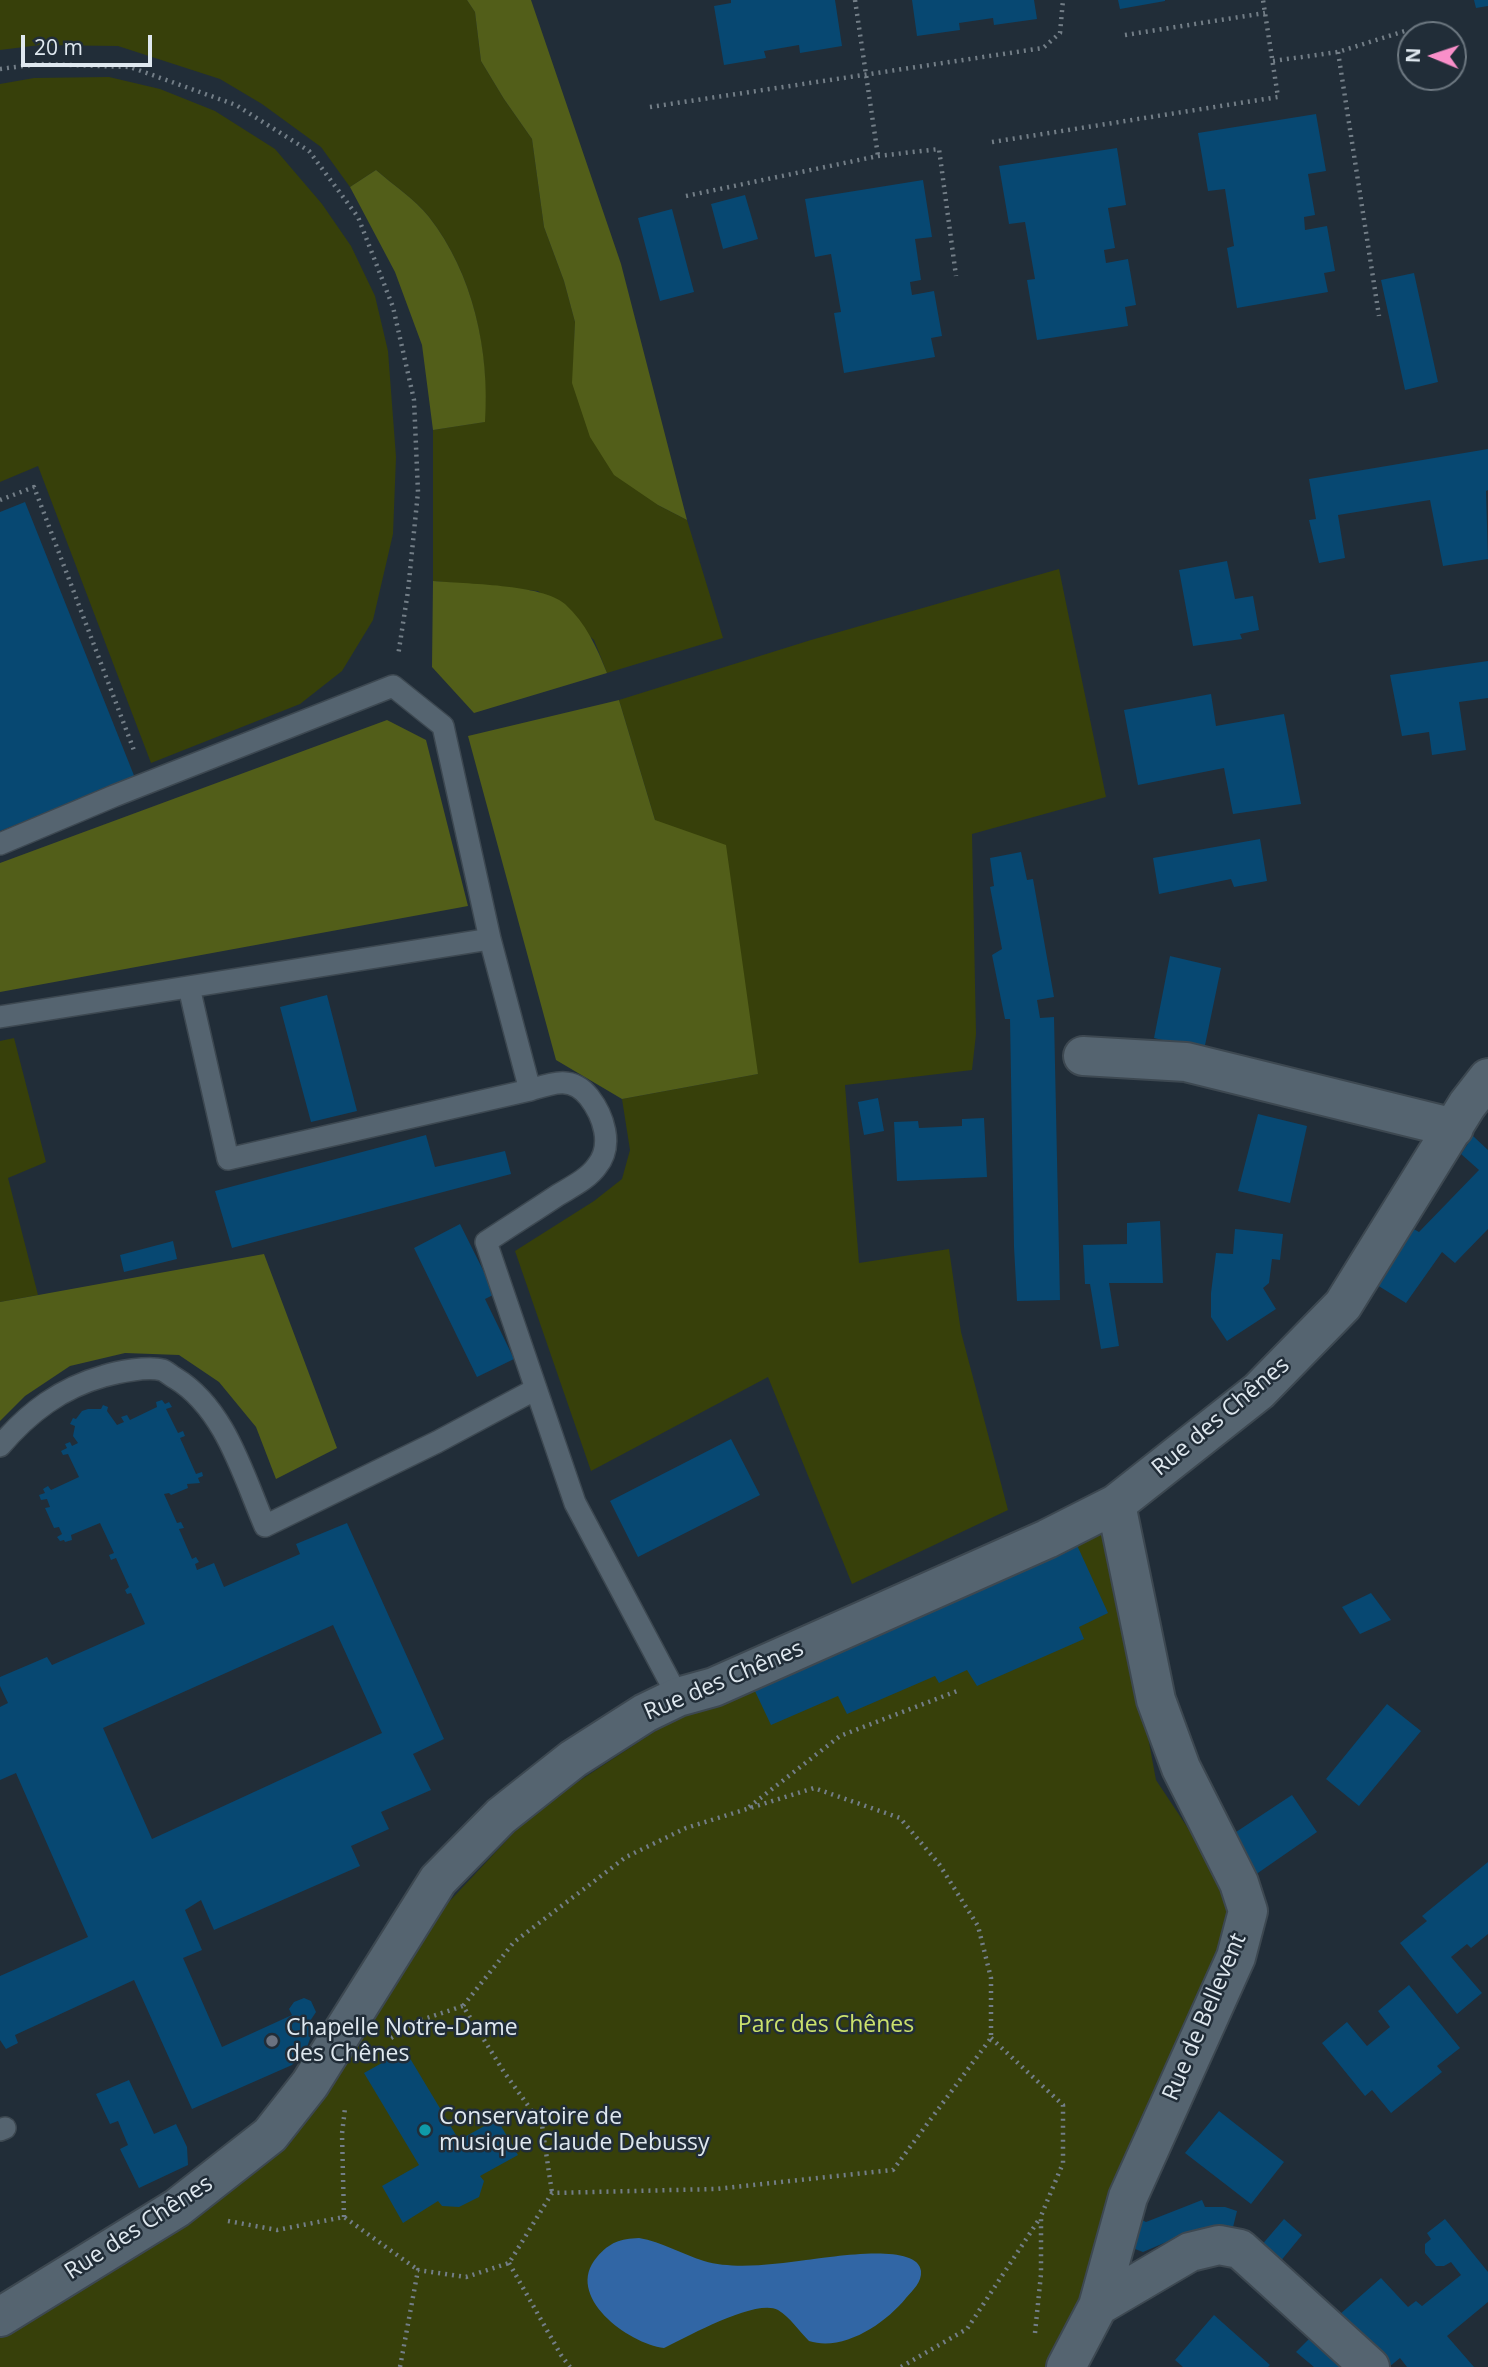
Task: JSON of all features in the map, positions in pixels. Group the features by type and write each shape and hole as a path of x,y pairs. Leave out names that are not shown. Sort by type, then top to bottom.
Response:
{"street":[{"name":"Rue des Chênes","path":"0,2316 177,2208 270,2135 310,2084 438,1880 501,1815 573,1759 645,1713 678,1698 726,1682 1047,1539 1116,1504 1259,1391 1343,1305 1474,1108 1186,1062 1083,1056"},
{"name":"Rue de Bellevent","path":"1066,2367 1098,2306 1128,2197 1236,1957 1248,1911 1239,1883 1181,1768 1156,1700 1116,1504"},
{"path":"1098,2306 1190,2252 1219,2245 1240,2249 1370,2367"}],"lane":[{"path":"0,844 393,686 443,726 490,939 530,1090"},
{"path":"0,1017 490,939"},
{"path":"189,988 229,1159 560,1081 583,1090 597,1107 606,1140 597,1166 582,1179 486,1242 575,1503 678,1698"},
{"path":"0,1446 20,1423 57,1394 120,1371 161,1369 189,1387 217,1420 265,1526 437,1443 536,1389"}],"path":[{"path":"855,0 878,156"},
{"path":"650,107 1044,48 1060,33 1063,0"},
{"path":"992,142 1278,97 1263,0"},
{"path":"1125,35 1265,13"},
{"path":"1273,61 1338,52 1397,33"},
{"path":"1338,52 1379,316"},
{"path":"0,68 39,64 130,67 236,105 309,151 358,217 393,307 414,400 418,492 408,591 393,686"},
{"path":"686,196 878,156 939,149 956,276"},
{"path":"0,500 34,486 146,784"},
{"path":"746,1810 840,1736 957,1691"},
{"path":"384,2042 418,2021 463,2006 514,1942 626,1857 686,1828 814,1788 900,1818 939,1864 978,1926 991,1978 991,2038 893,2170 715,2189 552,2193"},
{"path":"223,2220 277,2230 344,2217 418,2270 466,2277 509,2263 552,2193 542,2125 504,2072 463,2006"},
{"path":"901,2367 968,2329 1041,2216 1063,2163 1063,2105 991,2038"},
{"path":"344,2217 342,2134 346,2099"},
{"path":"1034,2345 1041,2274 1041,2216"},
{"path":"509,2263 570,2367"},
{"path":"400,2367 418,2270"}],"green space":[{"path":"0,0 467,0 475,12 481,61 532,139 544,227 564,281 575,322 573,383 658,505 687,520 723,638 607,673 594,640 538,591 433,581 433,430 484,422 485,395 481,341 467,288 457,263 429,217 411,198 376,170 350,187 321,147 262,104 220,79 118,46 40,45 0,50"},
{"path":"467,0 531,0 621,264 687,520 658,505 614,475 590,437 572,383 575,322 564,281 544,227 532,139 481,61 475,12"},
{"path":"109,77 160,89 215,111 275,149 322,204 351,246 375,296 388,351 396,457 393,534 373,620 342,671 300,704 151,763 38,466 0,482 0,84 34,78"},
{"path":"376,170 423,210 457,263 475,314 481,341 485,368 485,422 433,430 422,345 395,272 350,187"},
{"path":"1059,569 1106,797 972,834 976,1034 972,1070 845,1085 859,1263 949,1249 961,1332 1008,1510 852,1584 768,1377 591,1471 515,1251 594,1201 622,1179 630,1150 622,1099 758,1074 655,820 619,700 811,640"},
{"path":"433,581 522,589 554,597 572,611 585,628 607,673 474,713 432,667"},
{"path":"619,700 655,820 726,845 758,1074 622,1099 556,1060 468,736"},
{"path":"387,720 426,740 468,906 0,992 0,863"},
{"path":"14,1038 46,1162 8,1178 38,1295 0,1302 0,1041"},
{"path":"264,1254 337,1448 276,1479 256,1427 219,1382 179,1355 125,1353 70,1366 25,1396 0,1421 0,1302"},
{"name":"Parc des Chênes","path":"1108,1522 1156,1780 1239,1905 1080,2308 1049,2367 0,2367 0,2330 197,2214 289,2145 446,1905 535,1810 704,1699"}],"water":[{"path":"639,2238 704,2261 741,2266 850,2255 904,2256 916,2262 921,2275 914,2289 887,2317 862,2333 836,2343 809,2341 782,2313 768,2308 754,2309 721,2320 664,2348 650,2345 618,2328 594,2302 588,2287 589,2272 597,2257 606,2248 616,2242"}],"building":[{"path":"731,0 835,0 842,46 800,53 799,45 764,51 766,58 724,65 714,6 731,3"},
{"path":"912,0 1034,0 1037,19 994,25 993,18 959,23 960,30 917,36"},
{"path":"1118,0 1165,0 1165,1 1120,9"},
{"path":"1474,0 1488,0 1488,6 1476,8"},
{"path":"1316,114 1326,171 1308,174 1315,215 1304,217 1305,230 1327,226 1335,271 1324,273 1328,292 1237,308 1227,248 1234,246 1225,189 1208,191 1198,133"},
{"path":"1117,148 1126,205 1108,208 1115,248 1104,250 1106,263 1128,259 1136,305 1125,307 1128,326 1037,340 1027,280 1035,279 1025,222 1009,224 999,166"},
{"path":"923,180 932,237 915,239 921,280 910,282 912,295 934,291 942,336 931,338 935,357 844,373 834,313 841,312 831,254 815,257 805,199"},
{"path":"745,195 758,239 723,249 711,204"},
{"path":"672,209 694,292 660,301 638,218"},
{"path":"1414,273 1438,382 1405,390 1381,280"},
{"path":"1488,449 1488,559 1443,566 1430,500 1338,515 1345,558 1319,563 1309,520 1316,519 1309,479"},
{"path":"25,502 135,778 0,831 0,512"},
{"path":"1227,561 1235,599 1253,596 1259,630 1240,634 1242,639 1193,646 1179,570"},
{"path":"1488,661 1488,698 1459,702 1466,750 1432,755 1429,732 1402,736 1390,675"},
{"path":"1211,694 1216,726 1284,714 1301,804 1233,814 1224,768 1138,785 1124,710"},
{"path":"1260,839 1267,881 1234,887 1231,879 1159,894 1153,858"},
{"path":"1021,852 1027,880 1033,879 1054,997 1037,1000 1040,1018 1054,1017 1060,1300 1017,1301 1010,1019 1005,1019 992,955 1002,949 990,887 994,886 990,858"},
{"path":"1170,956 1221,968 1204,1050 1154,1038"},
{"path":"327,995 357,1111 311,1122 280,1007"},
{"path":"878,1098 884,1131 864,1135 858,1102"},
{"path":"1258,1114 1307,1126 1290,1203 1238,1191"},
{"path":"984,1118 987,1177 897,1181 894,1122 918,1121 919,1128 962,1126 962,1119"},
{"path":"426,1135 435,1167 505,1151 511,1174 232,1248 215,1191"},
{"path":"1473,1136 1488,1150 1488,1229 1455,1263 1442,1252 1406,1303 1377,1285 1410,1227 1419,1232 1479,1170 1461,1154"},
{"path":"1160,1221 1163,1283 1109,1283 1119,1346 1101,1349 1090,1284 1085,1284 1083,1245 1127,1244 1127,1223"},
{"path":"460,1224 495,1294 485,1299 514,1359 477,1377 414,1248"},
{"path":"1235,1229 1283,1234 1280,1260 1272,1259 1269,1283 1263,1288 1276,1309 1227,1341 1211,1317 1211,1293 1216,1253 1233,1254"},
{"path":"173,1241 177,1259 124,1272 120,1255"},
{"path":"156,1402 169,1402 172,1407 166,1409 178,1433 183,1431 185,1436 180,1438 196,1474 202,1472 203,1476 198,1478 200,1483 187,1484 188,1488 171,1495 164,1494 177,1523 181,1522 184,1528 179,1529 192,1559 196,1557 199,1562 195,1564 197,1570 214,1563 224,1587 300,1554 296,1544 347,1523 444,1739 413,1754 431,1790 381,1812 389,1829 351,1846 360,1866 214,1930 201,1900 185,1910 202,1950 183,1958 222,2047 292,2015 289,2009 294,2002 304,1998 311,2001 316,2012 310,2021 311,2036 306,2050 292,2065 192,2109 134,1980 15,2035 18,2043 6,2049 0,2040 0,1976 88,1937 16,1773 0,1780 0,1707 8,1703 0,1686 0,1677 47,1657 52,1665 145,1624 131,1593 127,1594 125,1590 129,1587 116,1558 111,1560 109,1555 114,1553 100,1523 71,1535 72,1540 60,1541 57,1537 62,1534 59,1527 54,1528 45,1508 50,1507 47,1499 41,1500 39,1495 45,1493 43,1489 48,1486 51,1490 79,1477 68,1454 63,1455 61,1451 67,1448 65,1444 70,1442 72,1446 78,1443 73,1436 75,1426 70,1424 73,1418 76,1419 82,1411 88,1409 101,1409 103,1405 108,1407 107,1411 117,1425 124,1422 121,1417 127,1415 130,1420 157,1407","holes":["333,1625 382,1733 152,1839 103,1728"]},
{"path":"731,1439 760,1495 638,1557 610,1501"},
{"path":"1076,1543 1108,1613 1079,1627 1084,1639 977,1686 967,1670 939,1683 935,1676 847,1714 838,1696 771,1725 754,1689 820,1662"},
{"path":"1371,1593 1391,1620 1360,1634 1342,1607"},
{"path":"1387,1704 1421,1731 1359,1806 1326,1779"},
{"path":"1292,1795 1317,1832 1255,1875 1233,1834"},
{"path":"1488,1862 1488,1934 1471,1948 1467,1944 1451,1957 1482,1993 1457,2014 1400,1943 1427,1921 1422,1916"},
{"path":"1409,1985 1460,2048 1437,2066 1442,2072 1391,2113 1372,2090 1365,2096 1322,2043 1347,2022 1367,2046 1390,2027 1378,2011"},
{"name":"Conservatoire de musique Claude Debussy","path":"405,2050 459,2140 497,2119 518,2155 480,2176 484,2181 479,2197 459,2207 442,2206 438,2201 403,2223 382,2186 419,2165 364,2073"},
{"path":"129,2080 154,2134 176,2124 187,2147 188,2165 139,2188 120,2149 128,2145 118,2121 110,2124 96,2094"},
{"path":"1219,2111 1284,2162 1251,2204 1185,2153"},
{"path":"1202,2200 1205,2207 1225,2207 1237,2211 1233,2227 1223,2225 1197,2229 1143,2252 1127,2246 1131,2215 1146,2222"},
{"path":"1284,2219 1302,2235 1279,2263 1260,2247"},
{"path":"1445,2219 1488,2272 1488,2302 1447,2336 1474,2367 1407,2367 1400,2358 1389,2367 1339,2315 1381,2278 1408,2307 1416,2301 1422,2306 1461,2275 1451,2262 1436,2266 1425,2253 1425,2244 1431,2239 1427,2233"},
{"path":"1214,2315 1270,2365 1183,2367 1175,2360"},
{"path":"1315,2333 1353,2367 1314,2367 1296,2352"}],"place":[{"name":"Chapelle Notre-Dame des Chênes","path":"272,2041"},
{"name":"Conservatoire de musique Claude Debussy","path":"425,2130"}]}
